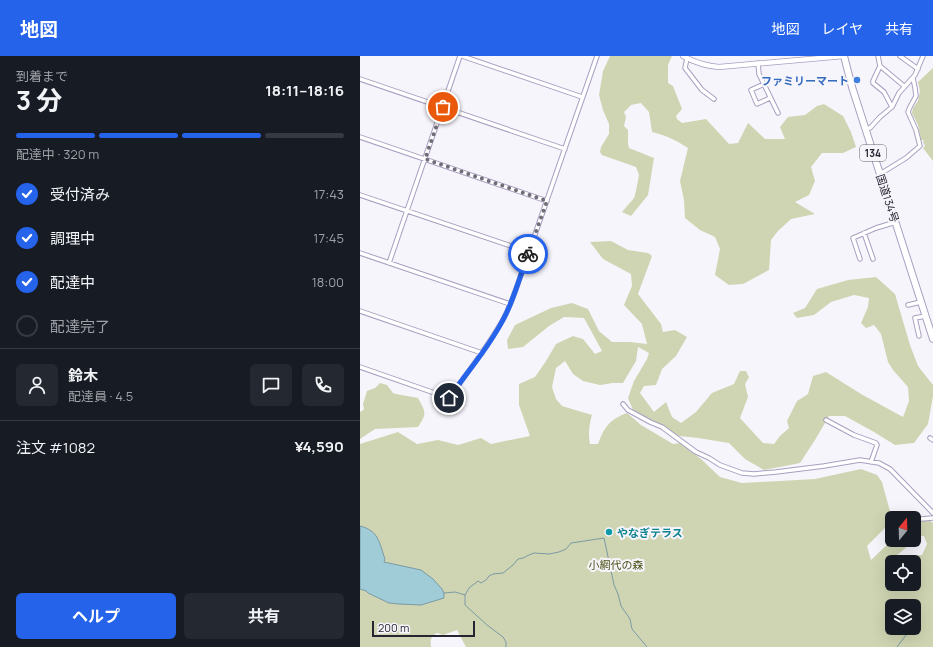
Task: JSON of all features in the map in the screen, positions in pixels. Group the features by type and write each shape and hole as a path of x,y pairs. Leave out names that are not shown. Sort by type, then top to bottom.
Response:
{"highway":[{"name":"国道134号","path":"844,56 852,87 933,339"}],"street":[{"path":"389,263 461,56 582,97"},
{"path":"360,367 449,398 501,324 510,304 597,56"},
{"path":"714,99 702,90 685,68 685,57 711,66 725,66 844,56"},
{"path":"878,56 880,66 873,80 874,83 884,92 892,107"},
{"path":"900,56 918,69"},
{"path":"866,129 870,128 892,107 897,95 913,78 923,56"},
{"path":"758,63 759,74 778,113"},
{"path":"880,66 904,86"},
{"path":"880,174 906,158 920,146 916,130 908,112 916,96 913,78"},
{"path":"360,79 565,149"},
{"path":"764,84 751,90 758,104 770,98"},
{"path":"360,137 547,201"},
{"path":"360,195 529,252"},
{"path":"860,259 853,238 876,228 896,222"},
{"path":"864,233 872,259"},
{"path":"360,253 510,304"},
{"path":"908,305 921,302"},
{"path":"360,311 482,353"},
{"path":"918,336 915,318 926,316"},
{"path":"623,404 628,410 662,427 696,452 720,465 742,473 754,474 776,472 860,460 879,464 890,469 933,513"},
{"path":"826,420 854,435 876,443 877,444 871,462"},
{"path":"921,518 933,518"}],"green space":[{"path":"610,56 672,56 668,65 668,83 673,86 682,109 676,116 677,119 682,123 706,119 729,144 738,143 748,123 765,139 785,139 780,127 788,117 805,115 817,106 824,104 843,116 856,147 843,153 822,153 811,167 815,181 809,195 795,202 815,214 791,219 778,231 771,240 769,270 743,284 729,285 715,275 720,249 715,237 700,230 685,218 684,200 680,181 688,148 670,138 652,132 649,112 641,103 631,105 624,112 626,117 624,126 628,130 629,148 654,158 648,195 631,216 622,212 634,198 639,175 636,167 602,155 600,152 601,147 609,134 609,124 599,95 603,71"},
{"path":"933,68 933,161 923,148 925,146 923,142 924,140 921,140 918,125 912,113 913,108 918,101 920,91 918,82"},
{"name":"小網代の森","path":"611,241 628,250 648,253 652,256 638,294 661,324 663,332 675,330 687,337 676,356 662,369 656,385 644,386 640,393 654,412 666,402 672,417 681,423 696,412 712,393 734,384 740,371 746,371 749,377 745,384 748,397 740,418 763,443 774,444 789,428 787,421 797,401 808,394 813,376 826,372 861,394 903,417 909,401 908,387 888,362 881,334 874,325 866,328 861,323 868,307 869,298 854,295 831,302 814,315 797,318 793,313 805,308 817,289 848,280 876,277 895,294 910,345 918,366 933,385 933,396 928,424 914,443 895,445 845,416 829,416 800,463 764,470 745,459 729,443 679,436 633,410 628,398 634,381 649,353 638,347 636,361 623,383 600,385 583,381 573,374 565,361 556,368 552,387 556,399 562,406 592,415 589,430 590,444 598,444 608,424 627,413 641,425 673,444 680,443 701,459 720,477 742,483 815,479 861,469 877,475 882,482 890,511 885,511 885,528 867,546 871,560 885,547 907,547 897,555 885,555 885,591 921,591 921,555 927,544 924,536 921,536 921,520 926,518 933,523 933,647 466,647 457,630 443,635 437,633 433,635 431,638 431,647 360,647 360,444 398,432 417,444 438,440 458,445 481,438 491,444 530,436 519,405 519,384 535,377 556,344 573,336 583,339 595,354 602,351 584,318 564,317 549,326 523,347 508,349 507,340 515,325 551,308 572,303 588,309 599,331 612,342 647,344 642,324 624,305 632,286 631,274 603,259 590,242"},
{"path":"380,383 387,385 393,393 418,398 424,410 423,419 418,427 375,429 360,439 360,411 361,412 364,409 363,404 367,391 375,388"}],"water":[{"path":"360,526 375,534 385,559 384,562 421,570 433,579 442,589 444,598 421,605 389,603 360,589"}],"waterway":[{"path":"444,593 455,592 465,595 469,588 478,581 481,583 493,574 503,573 518,559 534,553 549,554 559,552 566,549 571,543 604,538 614,585 621,606 630,619 632,629 647,647"},
{"path":"465,595 465,605 503,637 506,642 506,647"},
{"path":"897,647 906,635"}],"way so far":[{"path":"443,107 425,159 547,201 528,254"}],"place":[{"name":"ファミリーマート","path":"857,80"},
{"name":"やなぎテラス","path":"609,532"}],"route":[{"path":"449,398 501,324 515,292 528,254"}]}
